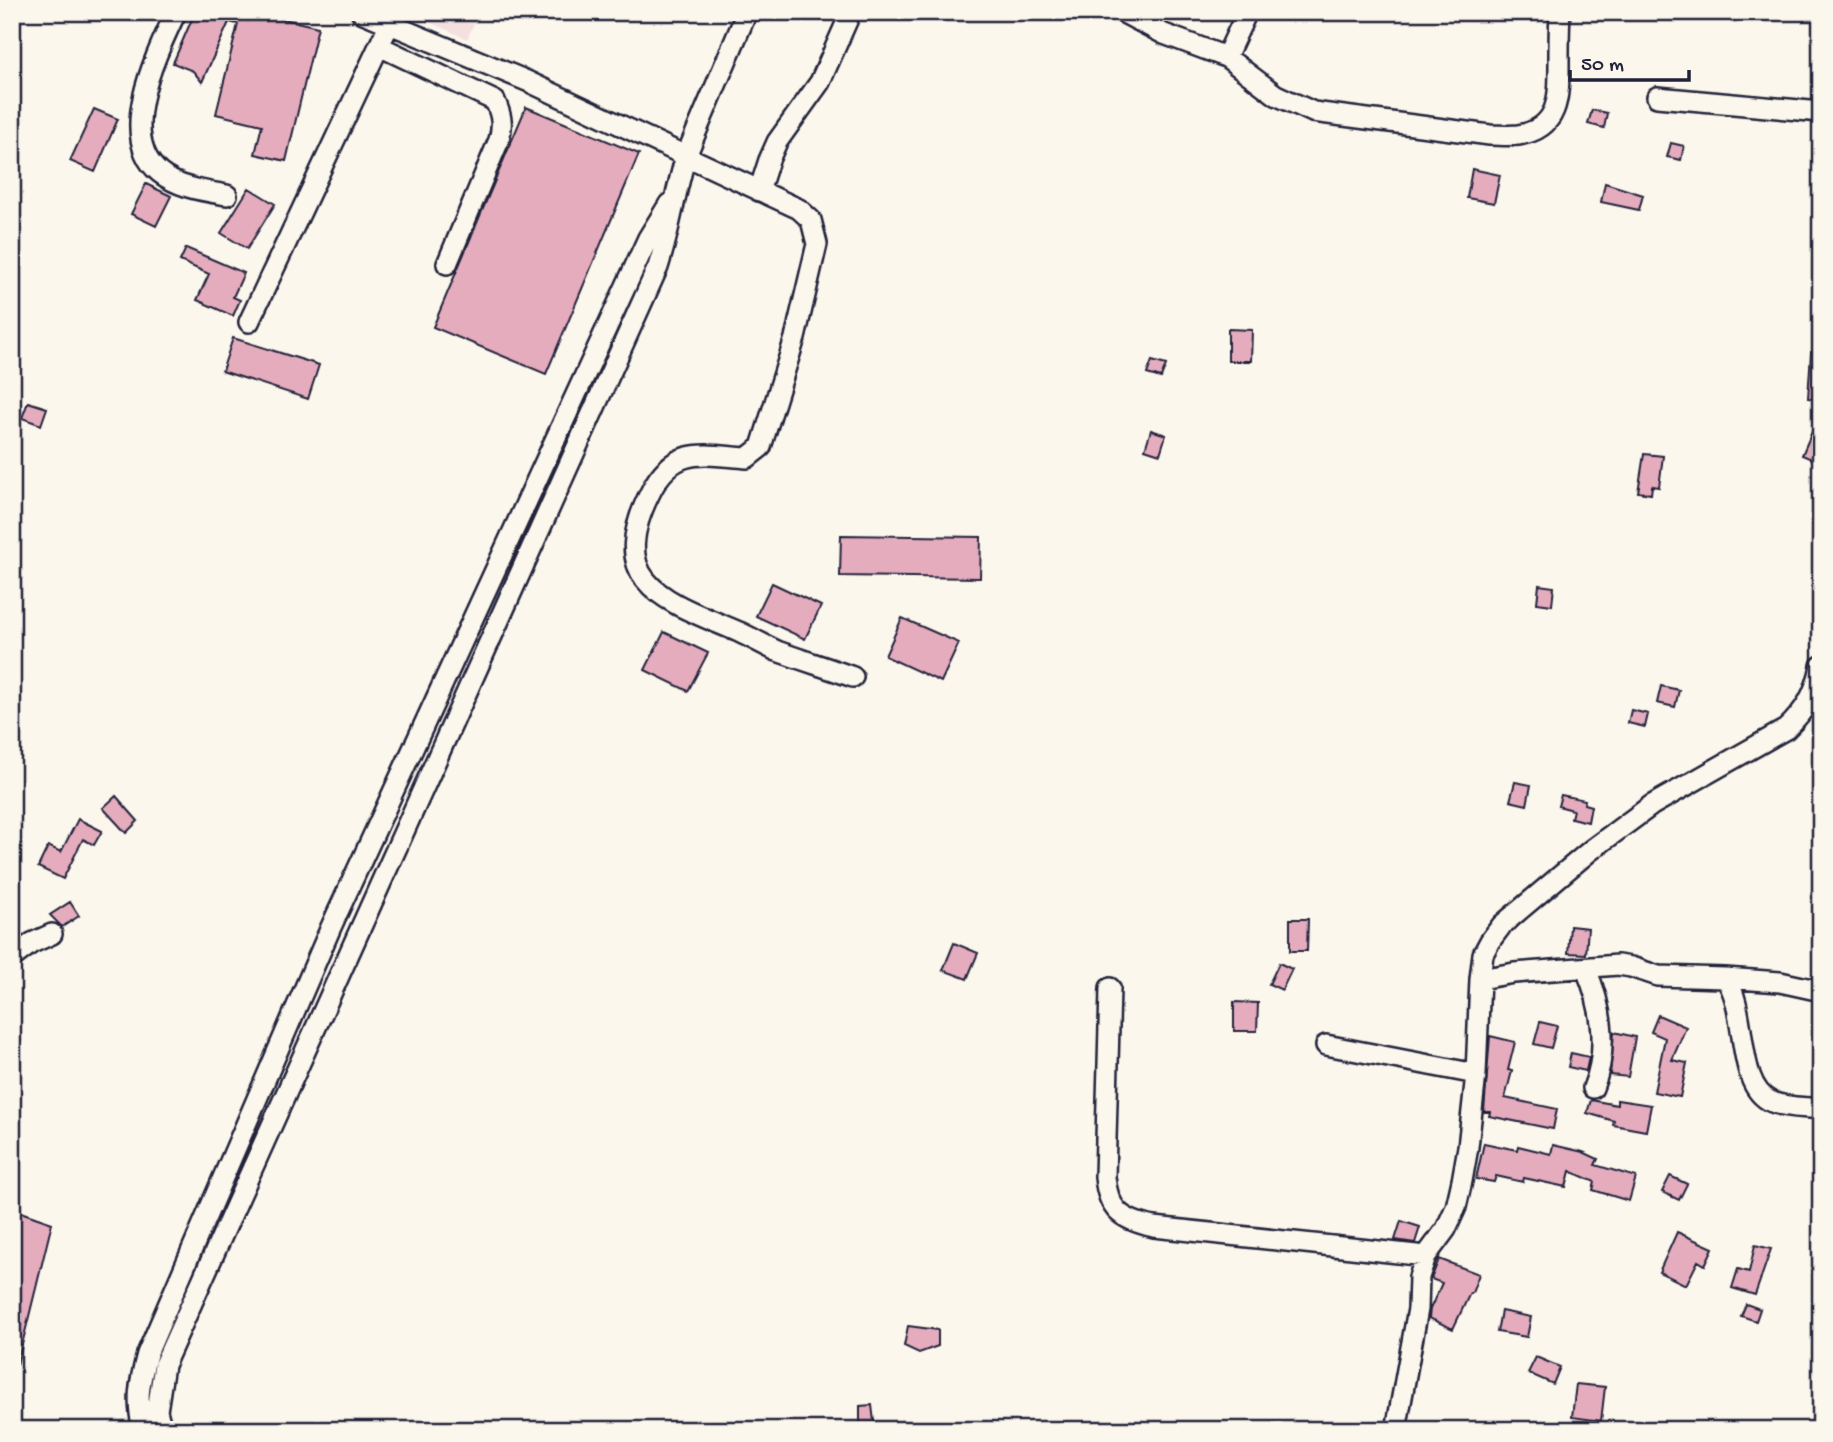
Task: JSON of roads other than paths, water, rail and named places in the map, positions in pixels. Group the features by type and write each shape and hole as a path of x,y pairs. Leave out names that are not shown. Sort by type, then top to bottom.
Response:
{"street":[{"path":"176,12 158,51 145,89 141,110 141,136 150,163 161,174 187,187 227,195"},
{"path":"361,12 392,18 799,209 811,220 817,244 794,338 761,447 747,458 698,454 685,456 665,472 653,486 639,515 634,549 648,585 668,602 777,650 853,677"},
{"path":"162,1430 157,1411 164,1365 658,267 686,156 747,12"},
{"path":"760,191 777,142 820,82 851,12"},
{"path":"1122,12 1164,34 1226,57 1276,95 1313,112 1490,135 1519,135 1547,121 1556,108 1559,91 1560,12"},
{"path":"1226,57 1247,12"},
{"path":"249,322 392,18"},
{"path":"379,46 495,101 501,113 503,125 499,140 447,264"},
{"path":"1657,97 1821,111"},
{"path":"144,1430 138,1410 138,1388 147,1354 342,902 648,238 674,197"},
{"path":"1396,1430 1418,1309 1419,1277 1426,1256 1446,1229 1456,1207 1468,1147 1476,1074 1480,979 1483,954 1490,941 1503,925 1591,850 1652,805 1786,729 1812,698 1821,666"},
{"path":"12,958 19,951 52,934"},
{"path":"1480,979 1514,973 1618,965 1658,976 1780,982 1821,991"},
{"path":"1586,969 1600,1008 1602,1035 1600,1067 1593,1088"},
{"path":"1725,978 1732,986 1738,1005 1742,1047 1758,1090 1771,1101 1785,1106 1821,1109"},
{"path":"1110,988 1105,1177 1107,1197 1124,1217 1138,1224 1154,1227 1426,1256"},
{"path":"1326,1045 1476,1074"}]}
